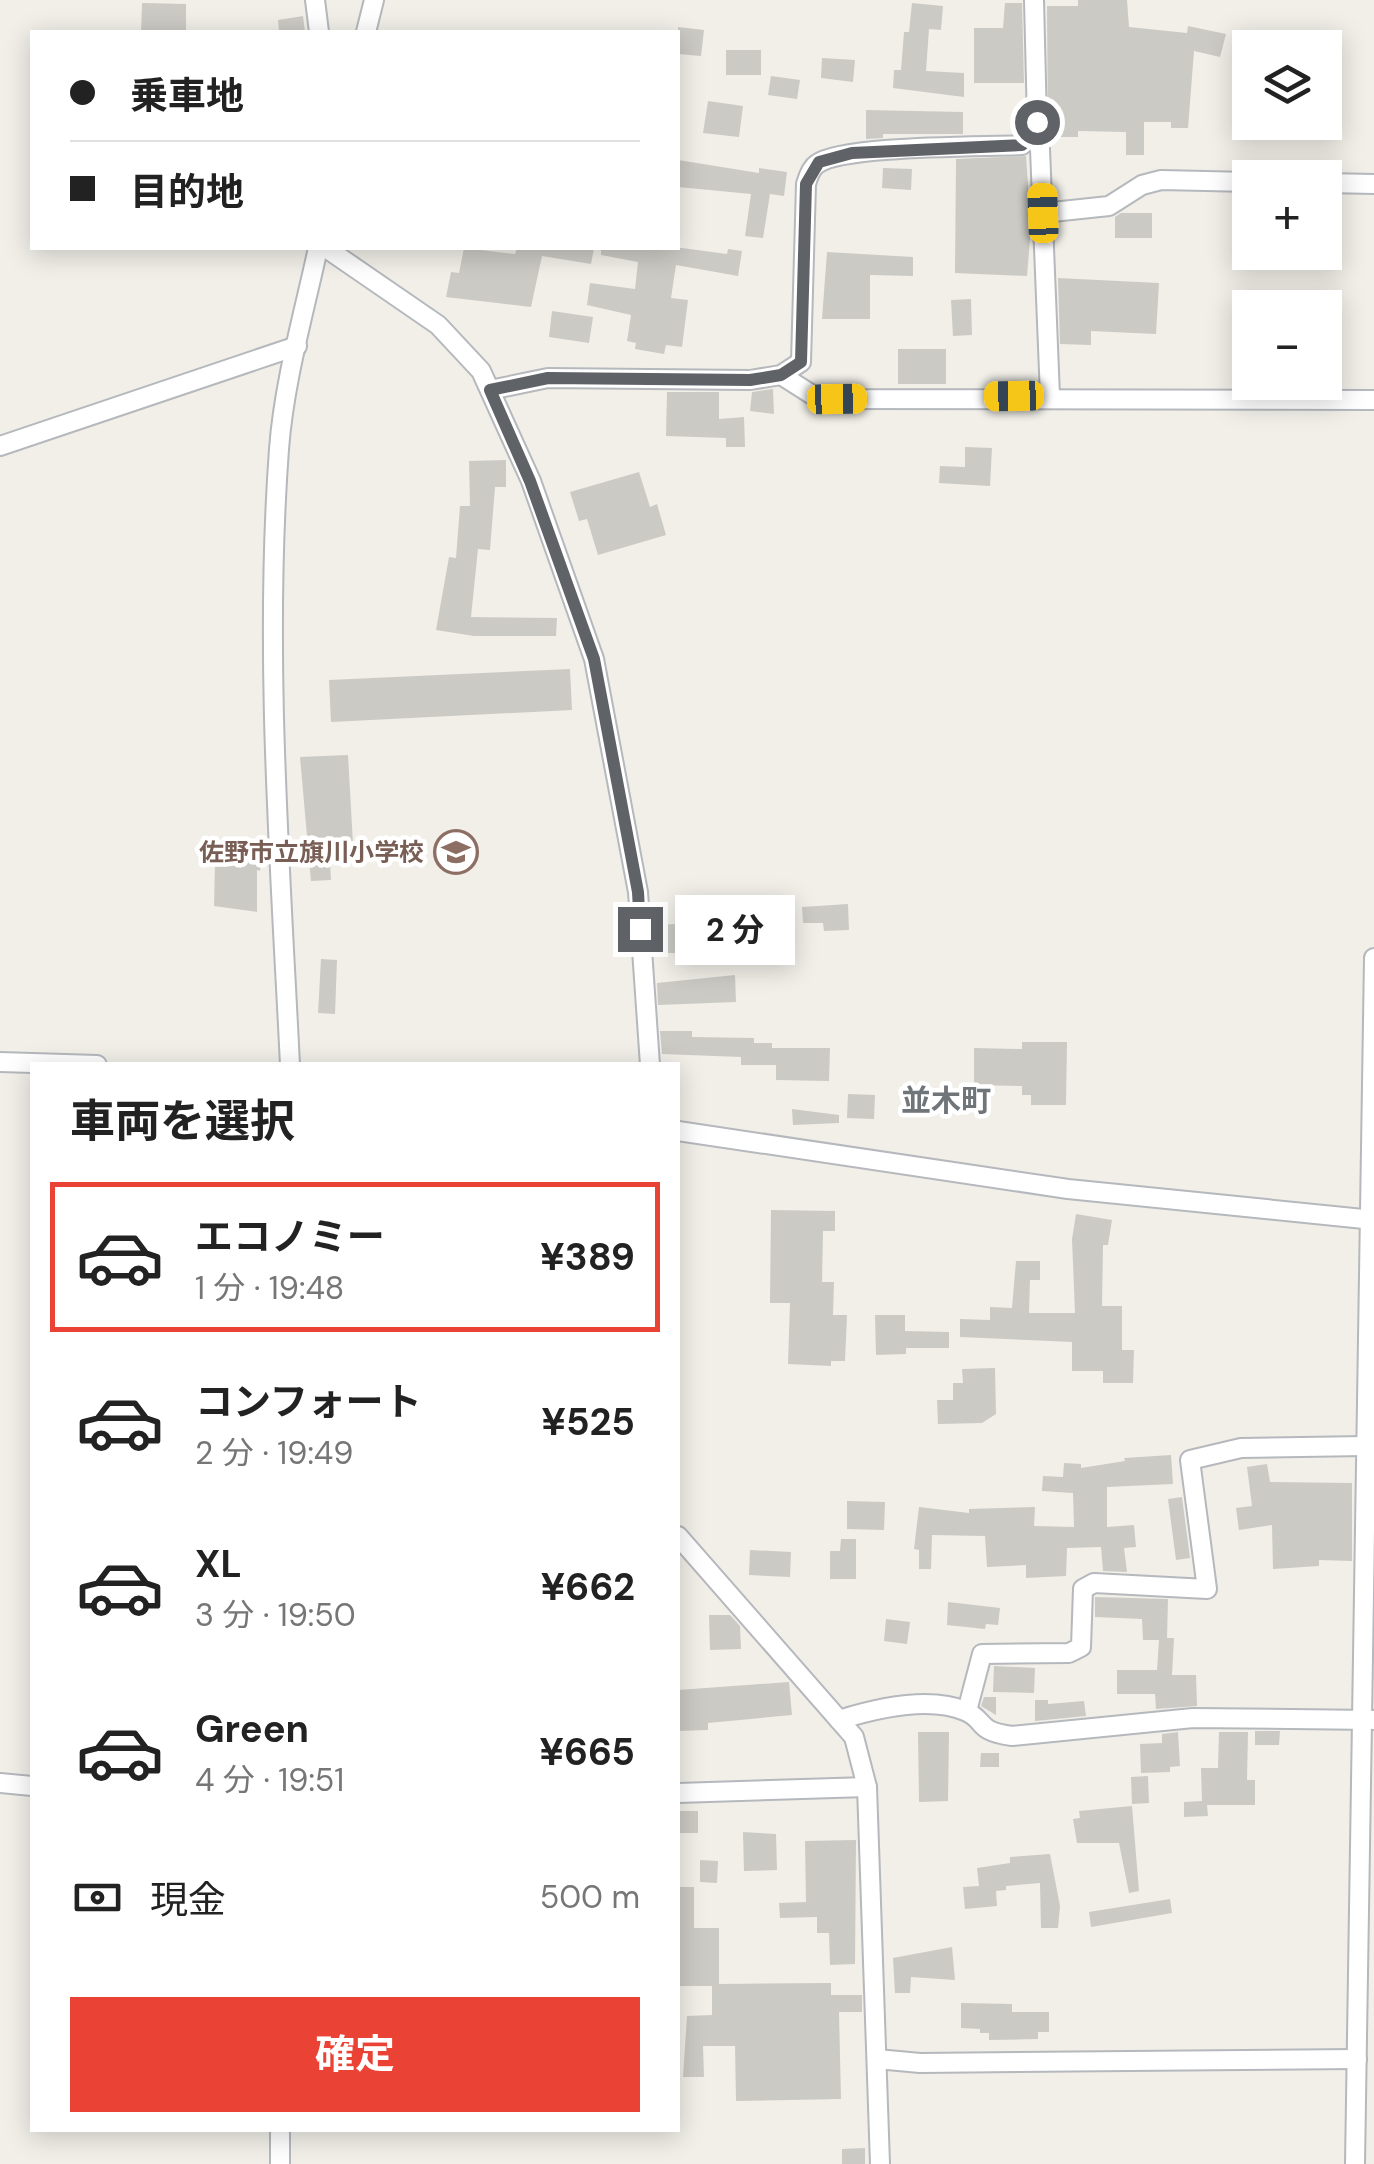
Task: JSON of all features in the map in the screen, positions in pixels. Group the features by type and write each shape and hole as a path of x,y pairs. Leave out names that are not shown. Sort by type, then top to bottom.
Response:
{"street":[{"path":"315,0 319,30"},
{"path":"366,30 374,0"},
{"path":"490,390 548,378 750,380 781,375 801,362 806,184 819,162 852,153 1022,145 1033,134 1037,122 1034,0"},
{"path":"1033,134 1040,149 1050,396"},
{"path":"1043,213 1110,206 1142,185 1161,180 1232,182"},
{"path":"1342,183 1374,184"},
{"path":"290,1062 274,628 279,445 318,250"},
{"path":"329,250 438,325 481,372 530,481 594,659 638,892 650,1062"},
{"path":"0,446 297,346"},
{"path":"781,375 814,396 837,399 1050,396 1374,400"},
{"path":"1355,2164 1368,1720 1365,1446 1374,958"},
{"path":"0,1062 30,1063"},
{"path":"680,1131 1068,1189 1371,1220"},
{"path":"967,1711 982,1654 1069,1652 1081,1647 1082,1589 1094,1583 1207,1589 1190,1460 1242,1448 1365,1446"},
{"path":"680,1538 854,1738 867,1787 880,2164"},
{"path":"839,1720 869,1710 930,1705 967,1711 987,1732 1012,1736 1193,1718 1368,1720"},
{"path":"0,1784 30,1786"},
{"path":"680,1793 867,1787"},
{"path":"877,2059 920,2063 1357,2059"},
{"path":"280,2132 280,2164"}],"building":[{"path":"1078,0 1127,0 1129,27 1187,33 1188,26 1226,34 1220,57 1194,51 1188,128 1171,128 1171,122 1144,122 1144,155 1126,155 1126,132 1078,131 1078,137 1048,137 1047,6 1078,6"},
{"path":"142,3 186,4 186,30 141,30"},
{"path":"912,3 943,6 941,30 929,29 926,71 964,73 964,97 893,88 894,70 901,70 904,32 909,32"},
{"path":"1005,3 1022,3 1024,83 974,83 974,28 1003,28"},
{"path":"303,16 305,30 279,30 278,20"},
{"path":"678,30 704,30 701,56 680,54"},
{"path":"726,50 761,50 761,75 726,75"},
{"path":"822,58 855,60 853,82 821,78"},
{"path":"771,76 800,80 797,99 768,95"},
{"path":"708,101 743,106 739,137 703,133"},
{"path":"866,110 963,112 963,134 883,134 883,138 866,139"},
{"path":"1026,156 1031,227 1027,276 955,273 956,159"},
{"path":"680,160 759,173 759,168 787,172 784,196 770,194 763,238 745,236 751,194 680,187"},
{"path":"883,168 912,169 911,190 882,188"},
{"path":"1121,213 1152,213 1152,238 1115,238 1115,217"},
{"path":"682,248 727,254 728,249 742,251 738,276 676,265 671,298 688,300 682,347 666,345 664,354 635,349 636,343 627,341 631,315 587,305 590,283 635,289 638,262 601,255 601,250"},
{"path":"464,250 515,254 516,250 594,250 591,264 542,256 531,307 446,297 451,272 459,273"},
{"path":"827,252 913,257 913,276 870,275 870,319 822,319"},
{"path":"1058,278 1159,283 1156,334 1091,331 1091,345 1060,344"},
{"path":"971,299 972,335 953,336 951,300"},
{"path":"552,311 593,317 589,343 549,337"},
{"path":"898,349 946,349 946,384 898,384"},
{"path":"773,389 774,414 750,411 752,392"},
{"path":"667,392 719,392 719,419 744,417 745,447 726,447 726,438 666,436"},
{"path":"965,447 992,448 990,486 939,483 940,466 965,467"},
{"path":"506,460 506,487 495,487 490,550 478,549 471,617 557,618 556,636 474,636 436,630 449,557 456,558 460,506 470,506 469,461"},
{"path":"639,472 650,507 657,504 666,535 598,555 587,519 579,521 570,492"},
{"path":"570,669 572,710 331,722 329,680"},
{"path":"348,755 353,844 329,845 331,880 311,881 300,757"},
{"path":"222,845 262,849 260,871 257,870 257,912 214,906 215,864 206,864 206,850"},
{"path":"848,904 849,930 824,931 823,923 803,923 802,907"},
{"path":"678,924 679,953 655,953 653,925"},
{"path":"321,959 337,960 335,1014 318,1013"},
{"path":"735,975 736,1002 658,1005 657,983"},
{"path":"660,1031 692,1031 692,1037 754,1038 754,1043 772,1043 772,1048 830,1048 829,1081 776,1080 776,1065 741,1065 741,1057 662,1054"},
{"path":"1022,1042 1067,1042 1066,1105 1031,1105 1031,1095 1022,1095 1022,1086 974,1085 974,1048 1022,1049"},
{"path":"848,1094 875,1095 874,1119 847,1118"},
{"path":"792,1109 839,1115 839,1123 793,1125"},
{"path":"771,1210 835,1211 835,1231 823,1231 822,1282 834,1282 833,1315 847,1315 845,1361 831,1361 831,1366 788,1364 790,1303 770,1303"},
{"path":"1076,1214 1112,1220 1108,1245 1103,1245 1102,1306 1122,1306 1122,1350 1134,1350 1133,1383 1103,1383 1103,1371 1072,1371 1072,1342 960,1337 960,1319 990,1320 990,1307 1012,1308 1016,1261 1040,1261 1040,1280 1030,1280 1029,1313 1075,1313 1072,1239"},
{"path":"875,1315 905,1315 905,1331 949,1332 949,1348 906,1348 906,1354 876,1355"},
{"path":"995,1368 996,1414 982,1423 938,1424 937,1400 953,1400 953,1383 963,1383 962,1369"},
{"path":"1171,1455 1173,1484 1107,1487 1107,1527 1134,1525 1136,1547 1124,1548 1127,1572 1103,1571 1101,1547 1067,1548 1066,1576 1026,1578 1026,1565 987,1567 985,1536 932,1535 931,1569 919,1569 919,1550 914,1549 919,1507 969,1513 969,1509 1035,1507 1034,1526 1074,1527 1073,1493 1042,1491 1043,1476 1063,1477 1064,1463 1081,1464 1081,1468 1125,1461 1124,1458"},
{"path":"1267,1464 1270,1482 1352,1483 1352,1561 1319,1560 1319,1566 1273,1569 1272,1525 1239,1530 1236,1508 1252,1506 1247,1467"},
{"path":"1182,1497 1190,1558 1176,1560 1168,1499"},
{"path":"847,1501 885,1502 884,1530 847,1529"},
{"path":"841,1539 856,1539 856,1579 830,1579 830,1551 840,1551"},
{"path":"750,1550 791,1552 790,1577 749,1575"},
{"path":"1095,1597 1168,1599 1167,1638 1174,1638 1172,1675 1196,1675 1197,1706 1156,1709 1155,1694 1117,1694 1117,1670 1157,1670 1159,1640 1143,1640 1142,1619 1095,1617"},
{"path":"948,1602 1000,1608 998,1625 986,1624 985,1629 947,1625"},
{"path":"709,1615 730,1615 740,1626 741,1649 710,1650"},
{"path":"886,1619 910,1622 907,1644 884,1641"},
{"path":"994,1666 1035,1668 1034,1693 993,1692"},
{"path":"789,1682 792,1715 708,1723 708,1730 680,1731 680,1690"},
{"path":"984,1697 996,1697 996,1715 981,1706"},
{"path":"1035,1700 1048,1700 1048,1704 1084,1701 1086,1716 1035,1721"},
{"path":"1255,1731 1280,1731 1279,1745 1255,1745"},
{"path":"918,1732 949,1732 948,1801 919,1802"},
{"path":"1178,1732 1180,1766 1170,1767 1170,1772 1141,1773 1140,1744 1162,1743 1162,1734"},
{"path":"1219,1732 1248,1732 1247,1780 1255,1780 1255,1805 1207,1805 1208,1816 1184,1817 1184,1802 1202,1801 1201,1768 1218,1768"},
{"path":"981,1753 999,1753 999,1767 980,1767"},
{"path":"1148,1776 1149,1803 1132,1804 1131,1777"},
{"path":"1132,1806 1139,1891 1129,1893 1119,1843 1077,1843 1073,1819 1080,1818 1079,1811"},
{"path":"680,1811 698,1811 698,1833 680,1833"},
{"path":"743,1832 776,1834 777,1870 744,1871"},
{"path":"856,1840 855,1964 830,1965 829,1933 817,1933 817,1917 780,1918 779,1903 806,1902 805,1841"},
{"path":"1050,1854 1060,1906 1058,1928 1041,1928 1040,1883 1006,1886 1006,1890 996,1891 997,1906 965,1909 963,1887 979,1886 977,1868 1010,1863 1010,1857"},
{"path":"700,1860 718,1861 717,1883 700,1882"},
{"path":"680,1887 694,1887 694,1928 719,1928 719,1984 831,1983 831,1995 862,1995 862,2012 839,2012 841,2099 736,2101 735,2046 703,2046 704,2077 683,2077 687,2016 712,2015 712,1986 680,1986"},
{"path":"1170,1899 1172,1913 1091,1927 1089,1912"},
{"path":"952,1947 955,1980 911,1977 910,1993 895,1993 893,1958"},
{"path":"961,2003 1012,2004 1012,2012 1049,2012 1049,2032 1038,2032 1038,2039 989,2040 989,2033 980,2033 980,2029 961,2028"},
{"path":"865,2148 865,2164 842,2164 842,2149"}],"place":[{"name":"佐野市立旗川小学校","path":"456,852"}],"district":[{"name":"並木町","path":"946,1101"}],"route":[{"path":"640,929 638,892 594,659 530,481 490,390 548,378 750,380 781,375 801,362 806,184 819,162 852,153 1022,145 1033,134 1037,122"}]}
